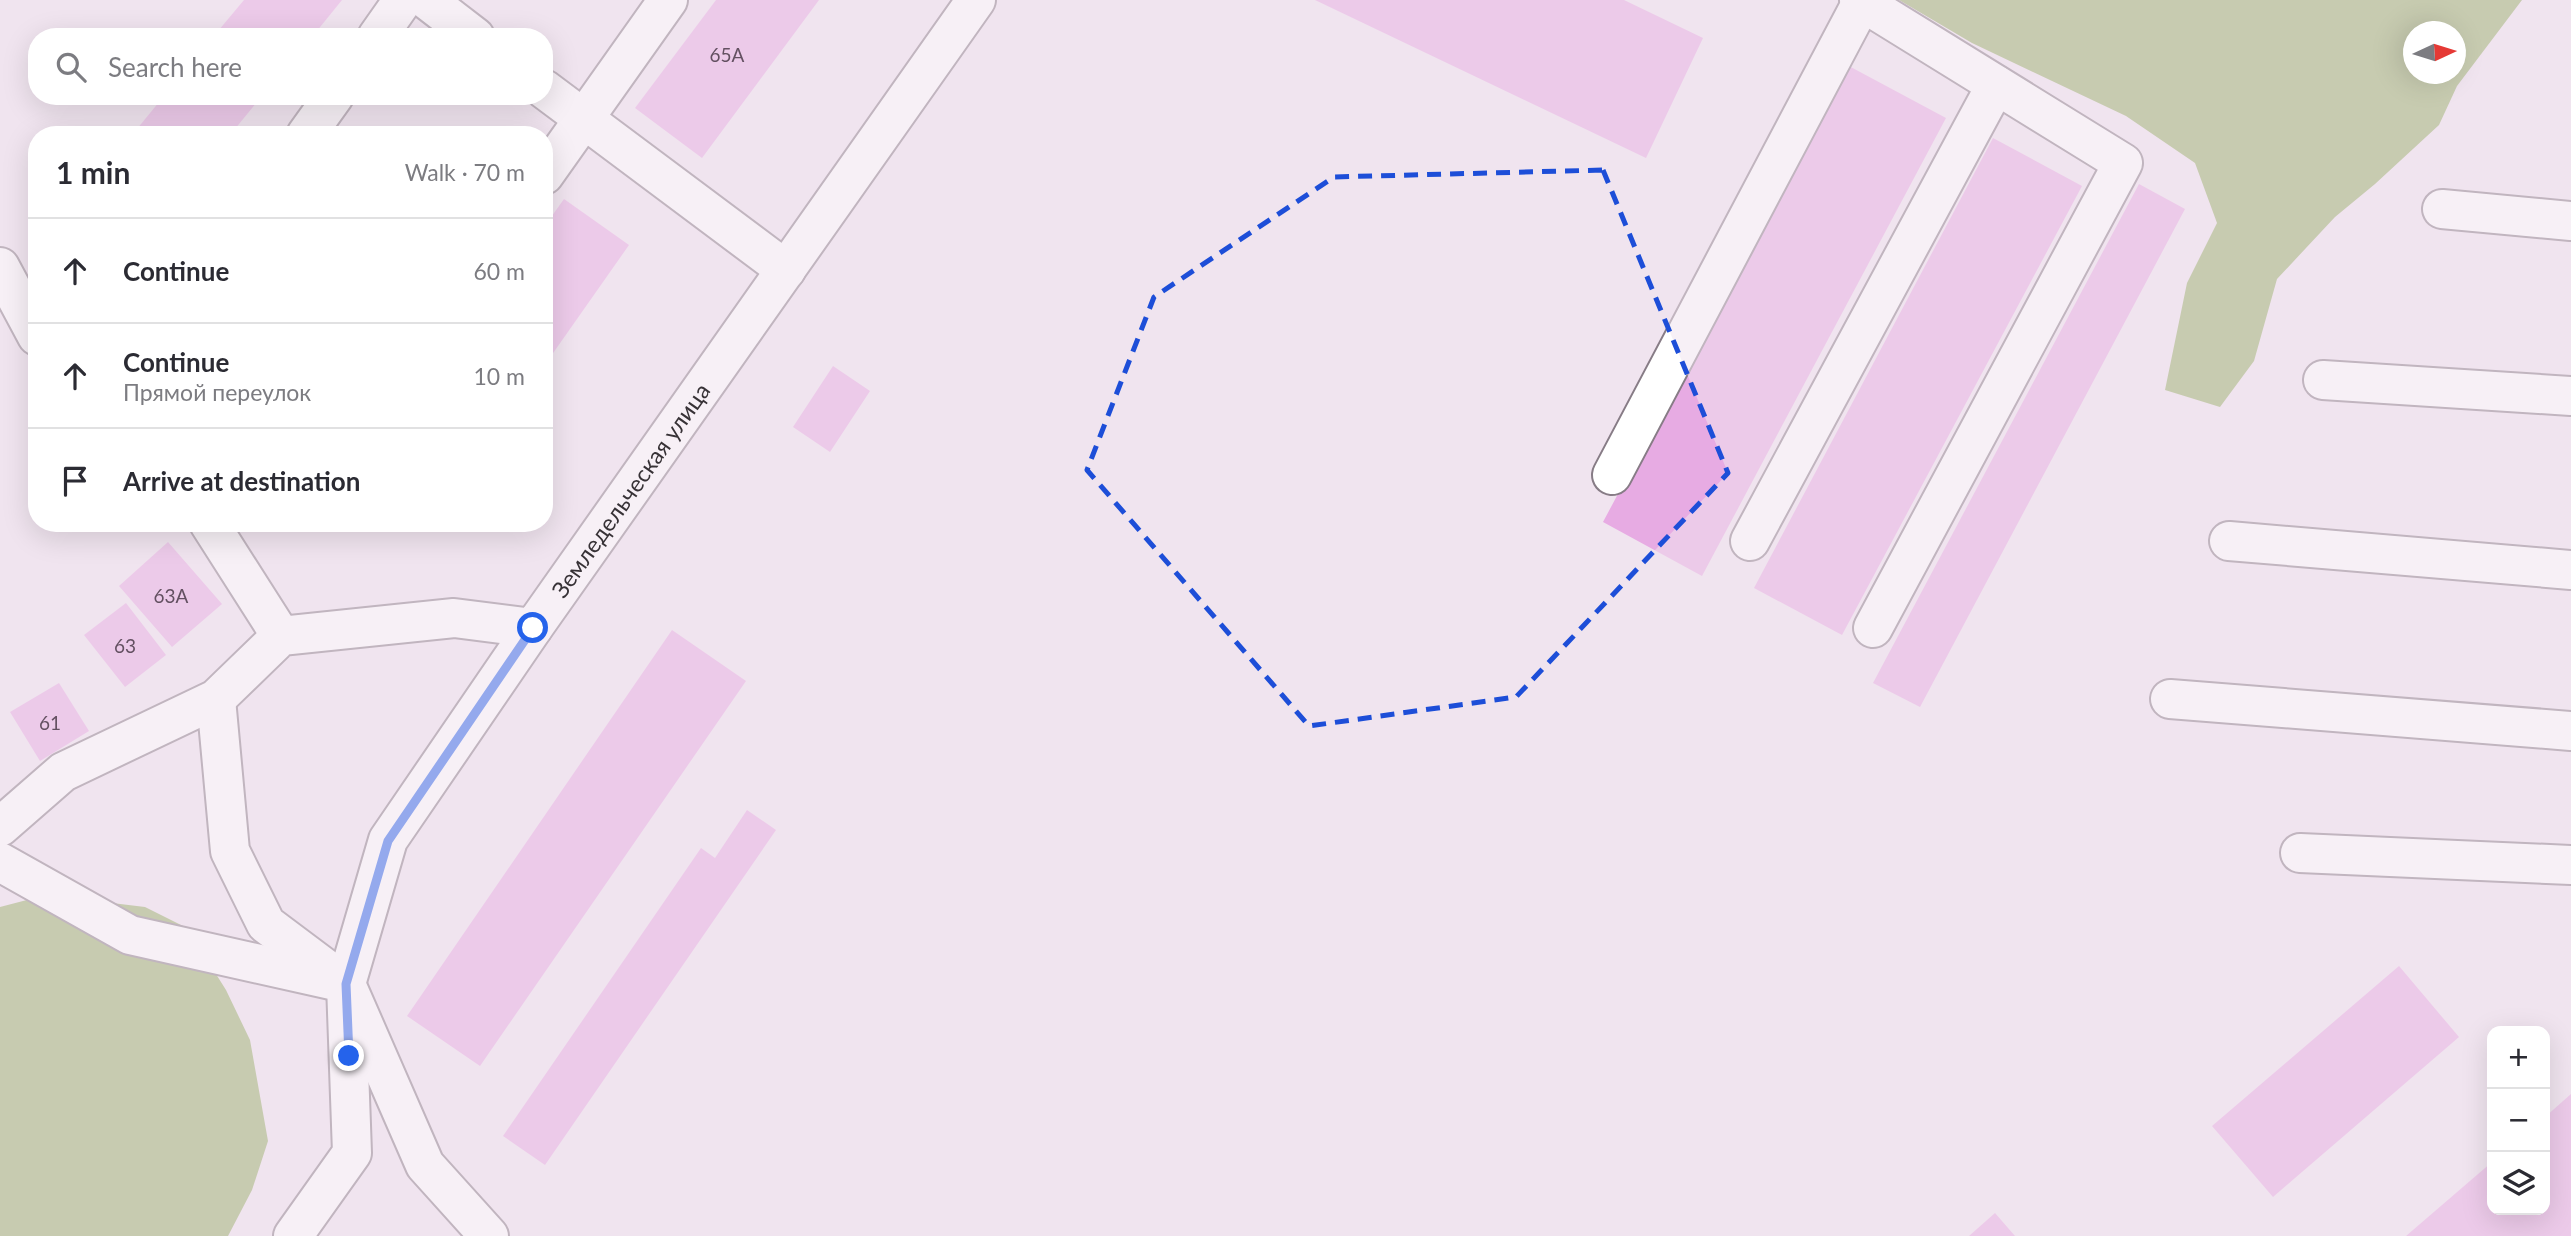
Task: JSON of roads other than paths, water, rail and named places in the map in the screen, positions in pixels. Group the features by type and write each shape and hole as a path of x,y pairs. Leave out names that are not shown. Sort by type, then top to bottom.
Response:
{"street":[{"path":"383,28 403,0"},
{"path":"427,0 463,28"},
{"path":"553,162 668,0"},
{"name":"Земледельческая улица","path":"293,1236 352,1153 346,984 388,841 533,628 976,0"},
{"path":"1612,475 1860,1 2123,163 1873,628"},
{"path":"1750,541 1996,85"},
{"path":"553,96 786,270"},
{"path":"312,126 328,105"},
{"path":"2442,209 2571,220"},
{"path":"0,267 28,319"},
{"path":"2323,380 2571,396"},
{"path":"215,532 281,636"},
{"path":"2229,541 2571,570"},
{"path":"0,827 63,772 216,699 281,636 454,618 533,628"},
{"path":"216,699 230,851 266,924 346,984 425,1165 489,1236"},
{"path":"2170,699 2571,731"},
{"path":"2300,853 2571,865"},
{"path":"0,862 130,934 346,984"}]}
